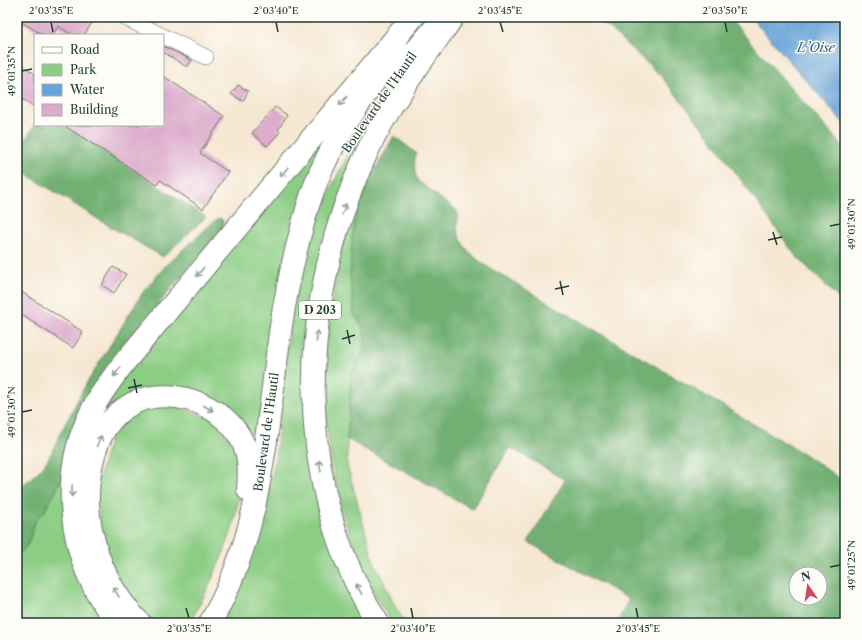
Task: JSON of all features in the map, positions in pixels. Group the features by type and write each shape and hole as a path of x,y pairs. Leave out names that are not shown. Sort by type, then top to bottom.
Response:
{"main road":[{"path":"118,623 94,586 80,549 74,522 72,493 74,464 81,437 92,412 106,387 123,364 413,17"},
{"name":"Boulevard de l'Hautil","path":"210,623 224,594 241,552 254,513 259,488 285,299 314,186 333,145 345,125 419,17"},
{"name":"Boulevard de l'Hautil","path":"301,235 347,144 390,83 444,17"},
{"name":"D 203","path":"378,623 347,563 336,532 323,482 317,444 314,402 315,356 318,324 322,294 334,242 344,209 367,152 404,86 453,17"},
{"path":"140,623 124,604 107,576 93,539 89,512 89,486 92,461 100,439 108,425 127,407 145,399 155,397 163,396 181,398 209,408 226,420 233,428 244,444 248,463 248,509 241,552"}],"street":[{"path":"123,17 158,34"},
{"path":"164,37 206,57"}],"green space":[{"path":"590,17 728,17 845,149 845,305 795,255 708,134 661,76 608,27"},
{"path":"386,95 389,96 305,359 367,623 220,623 259,533 269,494 274,468 292,313 306,254 327,198 339,172 353,146"},
{"path":"34,126 65,126 206,217 163,257 106,224 17,168 17,138 24,142"},
{"path":"330,127 255,437 253,438 193,393 95,422 111,393"},
{"path":"394,136 416,153 415,167 418,181 457,211 457,226 460,238 466,248 483,264 804,454 845,482 845,623 617,623 629,599 528,542 565,480 510,447 473,509 347,439 351,373 362,355 365,341 363,327 354,314 350,276 352,236 357,212 368,183"},
{"path":"357,212 352,236 354,314 363,327 365,341 362,355 351,373 347,465 373,559 394,604 405,623 392,623 377,598 364,570 352,541 343,510 329,446 324,375 330,314 342,248 348,228"},
{"path":"220,218 223,221 223,228 120,349 105,368 91,390 80,410 59,485 44,512 36,520 28,544 17,557 17,489 42,468 51,454 85,386 143,292 168,263 217,219"},
{"path":"166,403 211,418 238,447 243,480 233,526 225,549 207,590 190,623 153,623 127,594 102,545 96,488 111,435 134,412"},
{"path":"65,460 107,623 17,623 17,557 28,544 36,520 44,512 59,485"}],"water":[{"name":"L’Oise","path":"751,17 845,17 845,125"}],"building":[{"path":"17,17 96,17 85,34 70,34 58,26 54,34 41,34 17,19"},
{"path":"164,46 192,60 187,67 164,53"},
{"path":"17,62 34,73 34,106 17,96"},
{"path":"164,77 224,116 200,153 228,172 203,209 160,180 157,185 65,126 164,126"},
{"path":"238,85 248,91 243,101 231,94"},
{"path":"275,107 287,115 278,130 280,132 267,146 252,133"},
{"path":"113,267 126,274 114,293 102,285"},
{"path":"17,289 83,332 73,348 17,312"}]}
